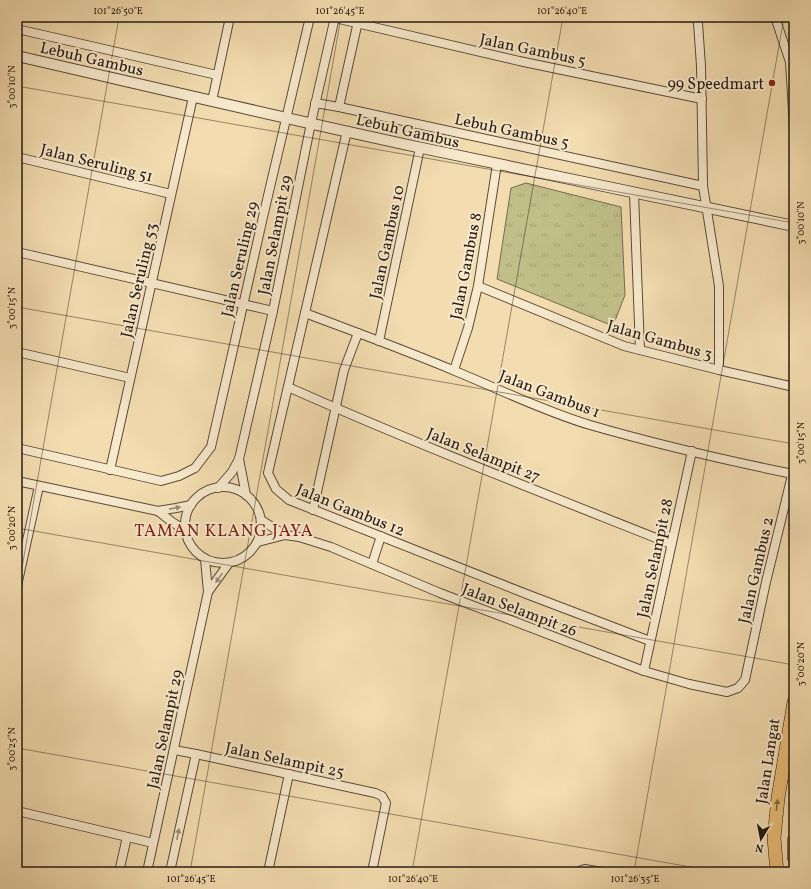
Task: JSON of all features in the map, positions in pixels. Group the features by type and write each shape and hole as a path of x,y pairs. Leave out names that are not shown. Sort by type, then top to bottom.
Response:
{"highway":[{"name":"Jalan Langat","path":"777,872 774,838 778,798 794,702"},
{"path":"794,840 794,857"}],"street":[{"path":"212,101 230,17"},
{"name":"Jalan Seruling 29","path":"110,470 161,481 179,476 195,468 211,447 310,17"},
{"name":"Jalan Gambus 5","path":"335,17 359,20 519,61 702,99"},
{"name":"Jalan Selampit 29","path":"218,488 232,472 239,459 273,311 315,102 335,17"},
{"path":"696,17 698,23 701,66 703,186 720,286 719,370"},
{"path":"775,17 790,62 794,128"},
{"path":"339,107 359,20"},
{"path":"17,30 217,75"},
{"name":"Lebuh Gambus","path":"17,56 420,148 794,226"},
{"name":"Jalan Seruling 53","path":"110,470 193,97"},
{"name":"Lebuh Gambus 5","path":"315,102 703,186"},
{"name":"Jalan Gambus 12","path":"347,131 268,473 276,489 289,500 313,510 650,641"},
{"name":"Jalan Gambus 10","path":"379,341 420,148"},
{"name":"Jalan Seruling 51","path":"17,157 171,194"},
{"name":"Jalan Gambus 8","path":"454,370 468,328 478,286 497,164"},
{"path":"634,193 640,350"},
{"path":"17,252 273,311"},
{"name":"Jalan Gambus 3","path":"478,286 613,342 719,370 794,387"},
{"name":"Jalan Gambus 1","path":"305,313 454,370 550,411 590,425 734,462 793,470"},
{"path":"313,510 344,370 358,333"},
{"path":"17,352 130,378"},
{"name":"Jalan Selampit 27","path":"288,387 335,408 671,544"},
{"path":"17,448 110,470"},
{"name":"Jalan Selampit 28","path":"644,671 692,451"},
{"name":"Jalan Selampit 29","path":"239,459 246,495"},
{"name":"Jalan Gambus 2","path":"745,680 766,582 793,470"},
{"path":"17,481 158,511 191,504"},
{"path":"17,586 39,486"},
{"path":"218,488 238,490 246,495 258,510 261,520 261,531 258,542 253,550 246,556 228,563 216,563 205,559 195,552 188,541 185,530 187,512 191,504 198,496 208,490 218,488"},
{"path":"158,511 185,530"},
{"name":"Jalan Selampit 26","path":"261,520 285,535"},
{"name":"Jalan Selampit 26","path":"258,542 285,535 299,537 331,547 440,593 644,671 689,684 727,692 738,688 745,680"},
{"path":"372,564 381,536"},
{"name":"Jalan Selampit 29","path":"147,872 208,592 205,559"},
{"name":"Jalan Selampit 29","path":"208,592 228,563"},
{"name":"Jalan Selampit 25","path":"174,750 376,793 382,796 386,803 372,872"},
{"path":"170,872 196,754"},
{"path":"268,872 289,774"},
{"path":"17,811 153,844"},
{"path":"119,872 127,837"},
{"path":"577,872 585,869 602,872"}],"green space":[{"path":"526,183 621,207 625,295 613,326 497,279 511,188"}],"place":[{"name":"99 Speedmart","path":"772,83"}],"district":[{"name":"TAMAN KLANG JAYA","path":"224,530"}]}
